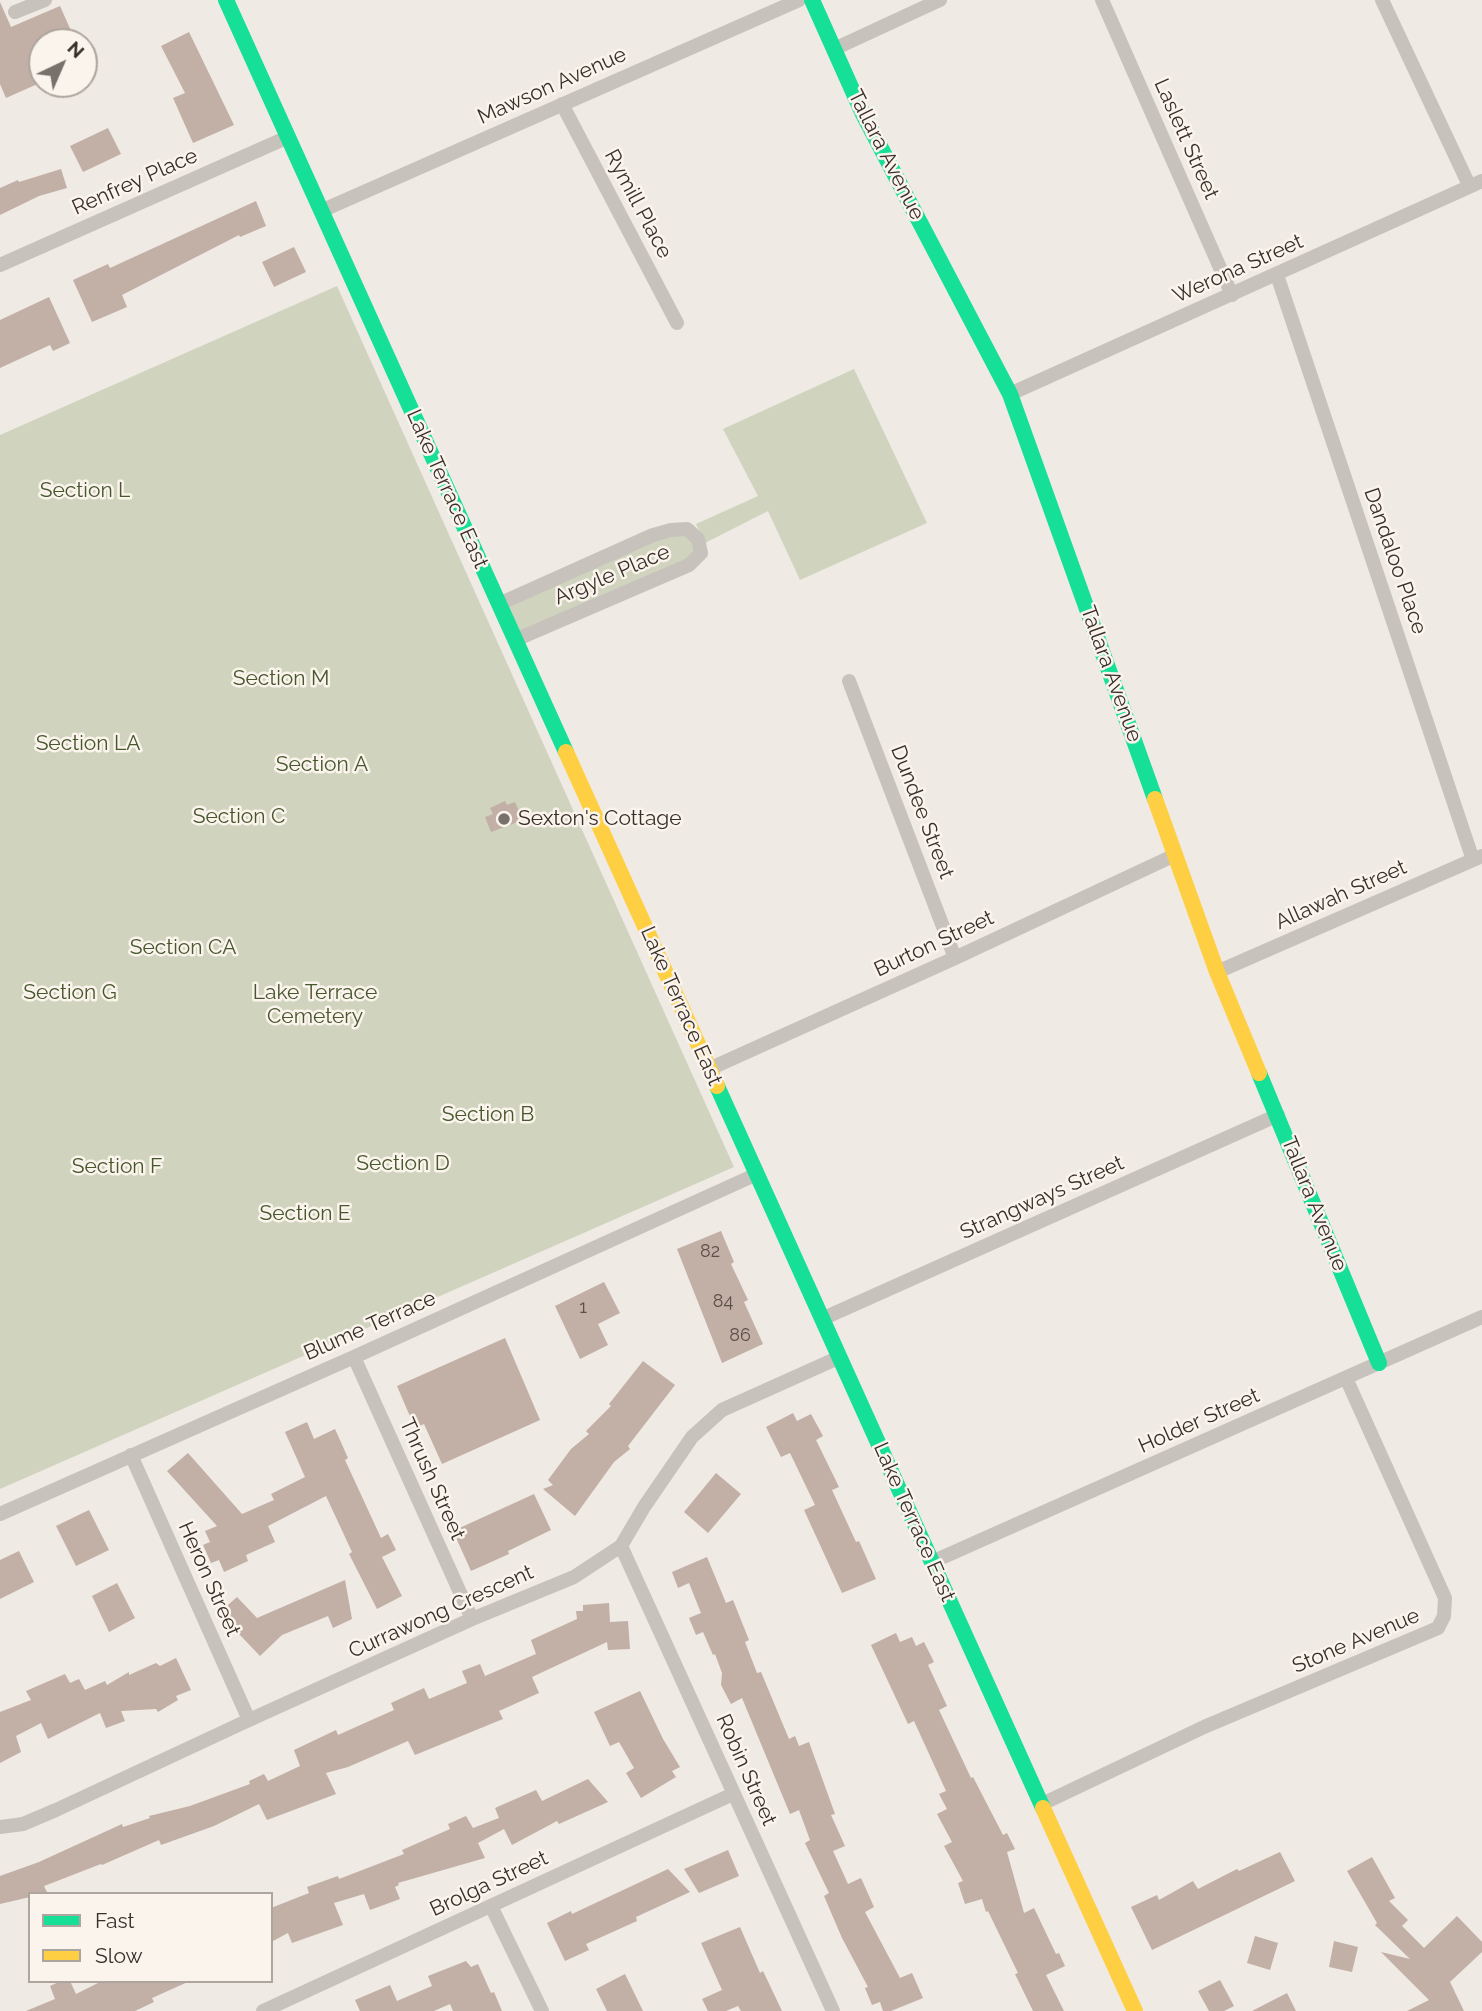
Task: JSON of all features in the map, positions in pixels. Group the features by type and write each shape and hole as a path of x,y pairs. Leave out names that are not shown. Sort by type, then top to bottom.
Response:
{"street":[{"path":"15,12 45,0"},
{"name":"Lake Terrace East","path":"226,0 1135,2011"},
{"name":"Mawson Avenue","path":"321,211 799,0"},
{"name":"Tallara Avenue","path":"811,0 863,114 1010,394 1217,972 1379,1363"},
{"path":"834,49 940,0"},
{"name":"Laslett Street","path":"1102,0 1232,296"},
{"path":"1382,0 1476,183"},
{"name":"Rymill Place","path":"562,104 677,323"},
{"name":"Renfrey Place","path":"0,265 288,137"},
{"name":"Werona Street","path":"1010,394 1232,296 1476,183"},
{"name":"Dandaloo Place","path":"1277,275 1478,858"},
{"name":"Argyle Place","path":"499,604 671,530 687,529 698,539 701,552 689,565 515,640"},
{"name":"Dundee Street","path":"849,681 955,958"},
{"name":"Burton Street","path":"709,1069 1175,855"},
{"name":"Allawah Street","path":"1217,972 1478,858"},
{"name":"Strangways Street","path":"824,1318 1278,1115"},
{"name":"Blume Terrace","path":"0,1514 757,1174"},
{"name":"Holder Street","path":"932,1562 1482,1317"},
{"name":"Thrush Street","path":"354,1357 472,1619"},
{"name":"Currawong Crescent","path":"0,1827 23,1824 45,1815 472,1619 574,1577 621,1546 692,1437 722,1410 840,1357"},
{"name":"Stone Avenue","path":"1042,1804 1204,1727 1438,1628 1444,1616 1445,1598 1346,1378"},
{"name":"Heron Street","path":"131,1455 249,1720"},
{"name":"Robin Street","path":"621,1546 833,2011"},
{"name":"Brolga Street","path":"262,2011 733,1794"},
{"path":"491,1906 542,2011"}],"green space":[{"name":"Lake Terrace Cemetery","path":"337,286 734,1167 0,1489 0,435"},
{"path":"854,369 927,523 800,580 768,511 705,543 696,524 758,496 723,429"},
{"path":"685,533 695,542 697,551 687,561 517,635 503,607 656,539"}],"building":[{"path":"0,2 11,27 60,6 70,28 28,28 28,88 6,98 0,84"},
{"path":"189,32 234,125 193,143 173,98 185,93 161,46"},
{"path":"108,128 121,154 83,172 70,146"},
{"path":"61,169 67,188 39,196 0,215 0,188 18,180 19,182"},
{"path":"256,201 266,226 240,237 239,235 122,295 127,307 92,322 73,280 108,264 110,268"},
{"path":"294,247 306,272 274,287 262,262"},
{"path":"49,297 70,343 53,351 50,345 0,368 0,320"},
{"name":"Sexton's Cottage","path":"505,801 507,805 515,802 523,820 491,832 485,817 493,814 490,808"},
{"path":"721,1231 734,1262 731,1264 748,1300 744,1302 763,1344 722,1363 677,1249"},
{"path":"604,1282 620,1313 598,1324 608,1345 580,1359 555,1306"},
{"path":"505,1338 540,1420 442,1464 424,1424 415,1428 397,1386"},
{"path":"643,1361 675,1385 628,1446 630,1449 614,1462 575,1516 543,1489 553,1485 548,1480 571,1449 589,1434 586,1431 611,1406 609,1404"},
{"path":"793,1413 797,1421 811,1414 823,1436 816,1440 839,1487 832,1490 876,1579 842,1593 804,1510 815,1505 790,1453 781,1457 766,1427"},
{"path":"307,1422 314,1439 335,1429 348,1458 345,1460 381,1538 388,1534 396,1550 382,1557 402,1596 377,1609 349,1554 352,1552 326,1496 268,1526 275,1542 246,1555 248,1561 224,1572 219,1560 211,1563 203,1545 210,1542 205,1531 217,1526 167,1471 188,1453 242,1514 274,1500 271,1494 305,1477 285,1432"},
{"path":"716,1473 741,1494 708,1533 684,1512"},
{"path":"534,1494 551,1530 508,1551 509,1554 471,1571 453,1531"},
{"path":"89,1510 109,1550 76,1566 56,1526"},
{"path":"19,1551 34,1582 0,1599 0,1560"},
{"path":"707,1557 726,1603 733,1600 749,1640 745,1642 757,1673 761,1672 789,1739 795,1736 799,1746 809,1742 835,1814 831,1815 845,1846 833,1851 848,1884 861,1878 874,1907 865,1912 900,1978 912,1973 923,1998 891,2011 883,2011 880,2002 872,2005 865,1988 868,1987 824,1896 829,1893 805,1843 810,1840 799,1810 790,1814 742,1698 731,1704 721,1685 722,1673 715,1654 713,1655 703,1632 696,1635 689,1618 701,1613 689,1583 678,1588 672,1572"},
{"path":"345,1580 352,1619 333,1628 328,1616 282,1635 260,1656 219,1613 237,1597 257,1618"},
{"path":"117,1583 135,1618 109,1632 92,1596"},
{"path":"609,1603 610,1622 628,1621 630,1649 608,1650 607,1642 532,1677 539,1693 499,1711 503,1719 415,1755 408,1741 348,1767 326,1773 336,1794 267,1820 259,1804 214,1826 161,1845 159,1840 44,1886 47,1892 28,1892 28,1897 0,1904 0,1876 39,1862 122,1824 123,1827 150,1818 149,1816 190,1806 250,1784 249,1781 264,1774 268,1781 300,1766 294,1750 336,1730 338,1735 394,1710 391,1703 424,1688 429,1699 467,1683 462,1671 480,1664 485,1676 536,1654 531,1640 577,1619 576,1611 583,1611 583,1605"},
{"path":"896,1633 900,1642 912,1637 916,1646 924,1642 934,1662 928,1665 947,1706 939,1710 971,1778 973,1777 1003,1835 1007,1833 1015,1849 1007,1852 1024,1913 1034,1908 1056,1954 1059,1953 1065,1966 1046,1975 1064,2011 1033,2011 982,1899 965,1904 958,1883 963,1881 944,1846 952,1842 937,1814 947,1809 939,1794 946,1791 914,1721 908,1724 871,1645"},
{"path":"176,1658 191,1690 176,1696 178,1700 158,1712 156,1709 121,1711 125,1721 106,1728 100,1713 48,1739 41,1723 16,1736 21,1752 0,1763 0,1712 31,1700 26,1691 65,1674 70,1683 79,1679 85,1690 105,1681 107,1685 129,1672 129,1675 156,1663 160,1666"},
{"path":"640,1691 680,1767 672,1771 676,1777 641,1798 626,1773 634,1768 619,1742 610,1746 594,1712"},
{"path":"588,1779 608,1802 559,1824 557,1821 512,1845 504,1829 478,1843 485,1858 398,1883 395,1887 400,1899 370,1910 364,1894 334,1903 343,1925 292,1943 288,1933 273,1941 273,1907 309,1893 307,1887 338,1876 339,1879 404,1854 402,1850 450,1829 448,1824 466,1816 473,1828 499,1818 495,1808 536,1790 542,1801"},
{"path":"728,1850 739,1876 699,1893 684,1869"},
{"path":"1280,1852 1295,1881 1152,1950 1131,1907 1157,1895 1159,1900 1193,1881 1198,1889 1237,1869 1239,1871"},
{"path":"1372,1857 1395,1898 1389,1901 1408,1920 1402,1926 1424,1948 1457,1916 1482,1942 1482,1952 1450,1982 1464,2011 1407,2011 1429,2000 1381,1952 1410,1959 1375,1925 1377,1923 1347,1871"},
{"path":"668,1869 690,1892 636,1917 637,1921 586,1944 589,1950 565,1961 547,1923"},
{"path":"740,1927 760,1973 763,1971 782,2011 741,2011 738,2006 726,2011 708,2011 702,1999 722,1990 701,1943"},
{"path":"1255,1936 1278,1943 1270,1970 1247,1963"},
{"path":"1334,1941 1358,1947 1352,1972 1329,1967"},
{"path":"466,1961 471,1967 478,1964 502,2011 453,2011 450,2004 434,2011 360,2011 355,2000 390,1985 397,2001 432,1986 428,1976"},
{"path":"625,1974 643,2011 607,2011 596,1989"},
{"path":"1220,1980 1234,2006 1224,2011 1209,2011 1198,1991"},
{"path":"71,1983 76,1994 98,1983 186,1983 152,1998 154,2002 135,2011 26,2011 55,1999 50,1986"},
{"path":"1287,1993 1296,2011 1252,2011"}],"traffic: fast":[{"path":"226,0 566,752"},
{"path":"812,0 863,114 1010,394 1155,799"},
{"path":"1259,1073 1379,1363"},
{"path":"717,1086 1043,1808"}],"traffic: slow":[{"path":"566,752 717,1086"},
{"path":"1155,799 1217,972 1259,1073"},
{"path":"1043,1808 1135,2011"}],"place":[{"name":"Sexton's Cottage","path":"504,819"}],"park label":[{"name":"Section L","path":"85,491"},
{"name":"Section M","path":"281,679"},
{"name":"Section LA","path":"88,744"},
{"name":"Section A","path":"322,765"},
{"name":"Section C","path":"239,817"},
{"name":"Section CA","path":"183,948"},
{"name":"Section G","path":"70,993"},
{"name":"Section B","path":"488,1115"},
{"name":"Section D","path":"403,1164"},
{"name":"Section F","path":"117,1167"},
{"name":"Section E","path":"305,1214"}]}
